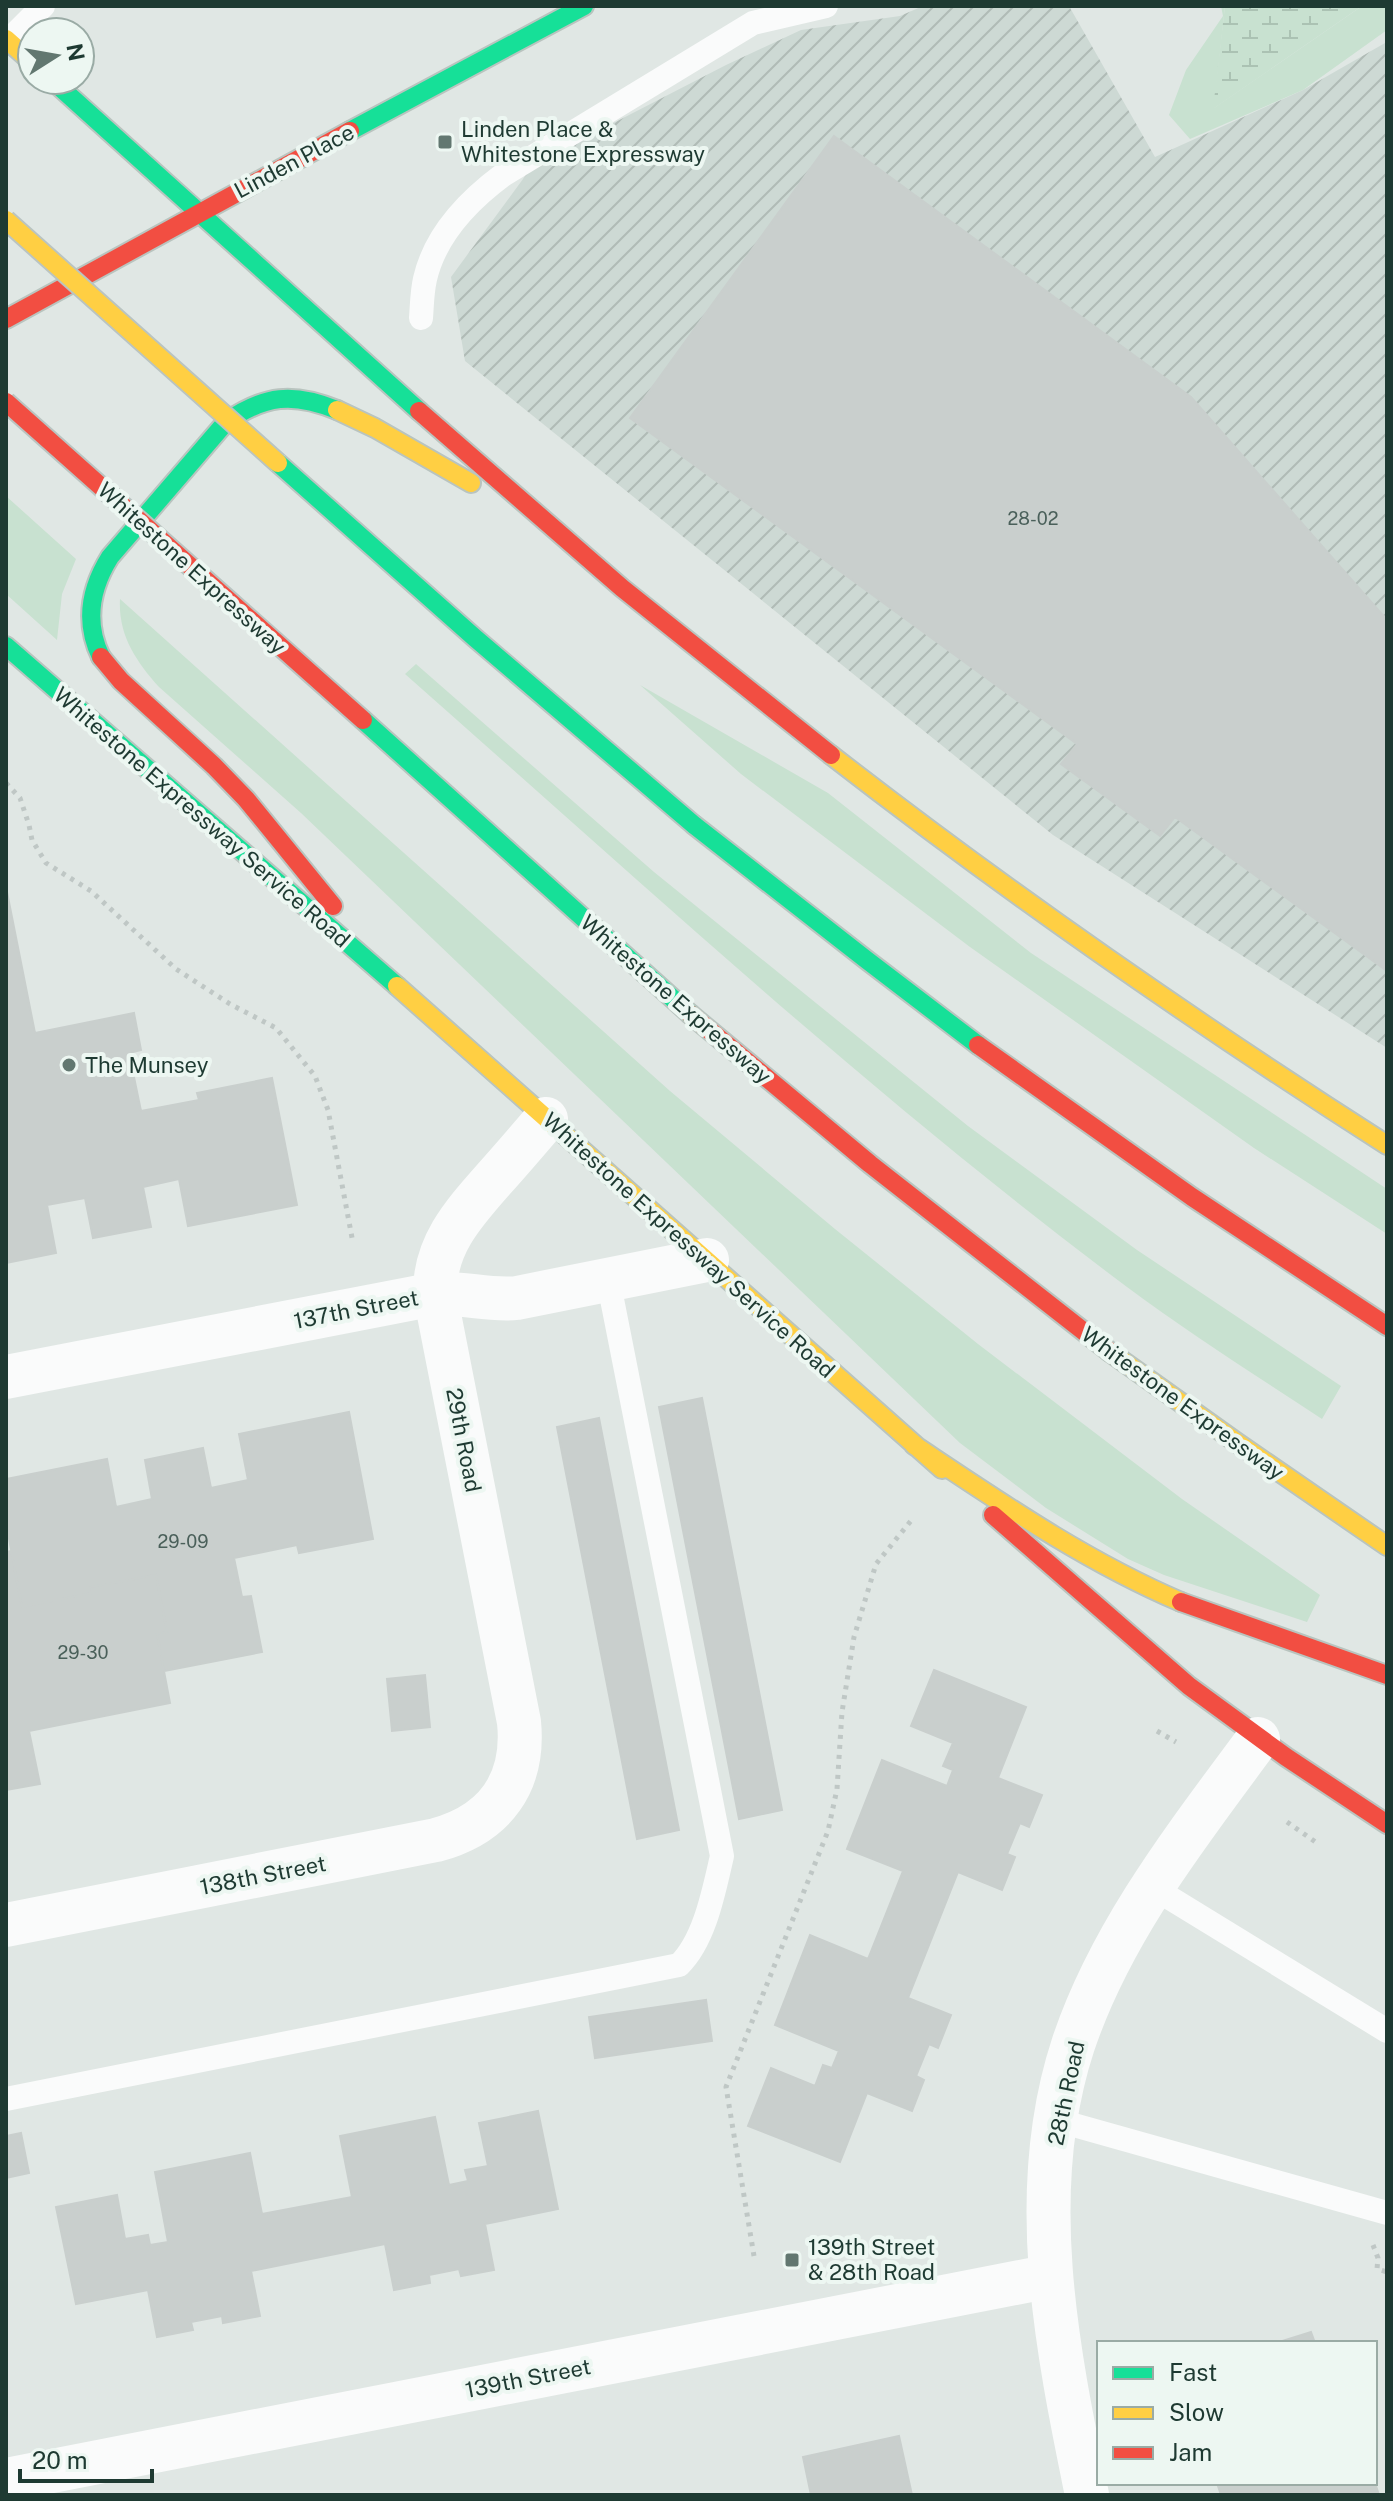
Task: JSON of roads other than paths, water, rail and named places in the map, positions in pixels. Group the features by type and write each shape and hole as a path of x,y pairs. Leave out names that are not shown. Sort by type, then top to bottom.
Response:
{"main road":[{"name":"Linden Place","path":"6,319 553,12 584,6"},
{"path":"70,96 433,424 560,535 747,690 938,838 1146,987 1387,1145"},
{"path":"6,220 475,638 694,825 906,992 1037,1088 1228,1222 1387,1326"},
{"path":"390,980 255,808 110,670 100,654 91,624 91,595 96,581 110,557 226,422 239,410 271,398 307,400 345,412 560,535"},
{"name":"Whitestone Expressway","path":"6,402 739,1055 909,1196 1172,1397 1387,1546"},
{"name":"Whitestone Expressway Service Road","path":"6,646 390,980 1189,1686 1258,1739 1387,1824"},
{"path":"914,1445 1066,1545 1116,1572 1219,1615 1387,1675"}],"street":[{"name":"29th Road","path":"505,1794 516,1774 520,1750 518,1713 435,1294 439,1258 456,1225 546,1119"},
{"name":"137th Street","path":"6,1377 435,1294 457,1293 502,1299 707,1260"},
{"name":"28th Road","path":"1087,2495 1067,2399 1051,2276 1050,2188 1056,2120 1073,2046 1113,1954 1152,1887 1258,1739"},
{"name":"138th Street","path":"6,1925 436,1840 469,1828 505,1794"},
{"name":"139th Street","path":"6,2480 1051,2276"}],"lane":[{"path":"7,40 43,6"},
{"path":"421,318 425,280 438,246 477,194 503,175 753,23 826,6"},
{"path":"6,2099 679,1965 691,1954 712,1897 722,1856 608,1279"},
{"path":"1152,1887 1387,2031"},
{"path":"1056,2120 1387,2213"}],"place":[{"name":"Linden Place & Whitestone Expressway","path":"445,142"},
{"name":"The Munsey","path":"69,1065"},
{"name":"139th Street & 28th Road","path":"792,2260"}]}
